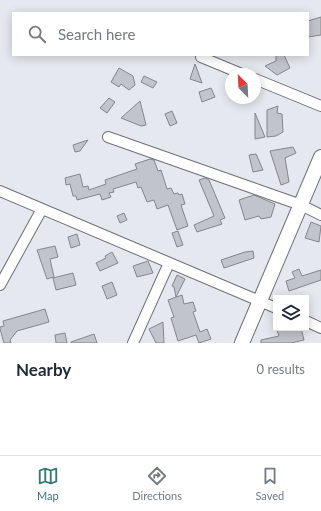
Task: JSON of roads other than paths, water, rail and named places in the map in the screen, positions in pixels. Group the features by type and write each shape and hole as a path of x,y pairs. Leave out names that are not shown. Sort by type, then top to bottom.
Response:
{"street":[{"path":"201,58 227,68"},
{"path":"261,81 321,106"},
{"path":"108,137 301,205 321,215"},
{"path":"242,343 321,157"},
{"path":"0,191 273,307"},
{"path":"0,285 42,209"},
{"path":"133,343 169,263"},
{"path":"309,323 321,328"}]}
